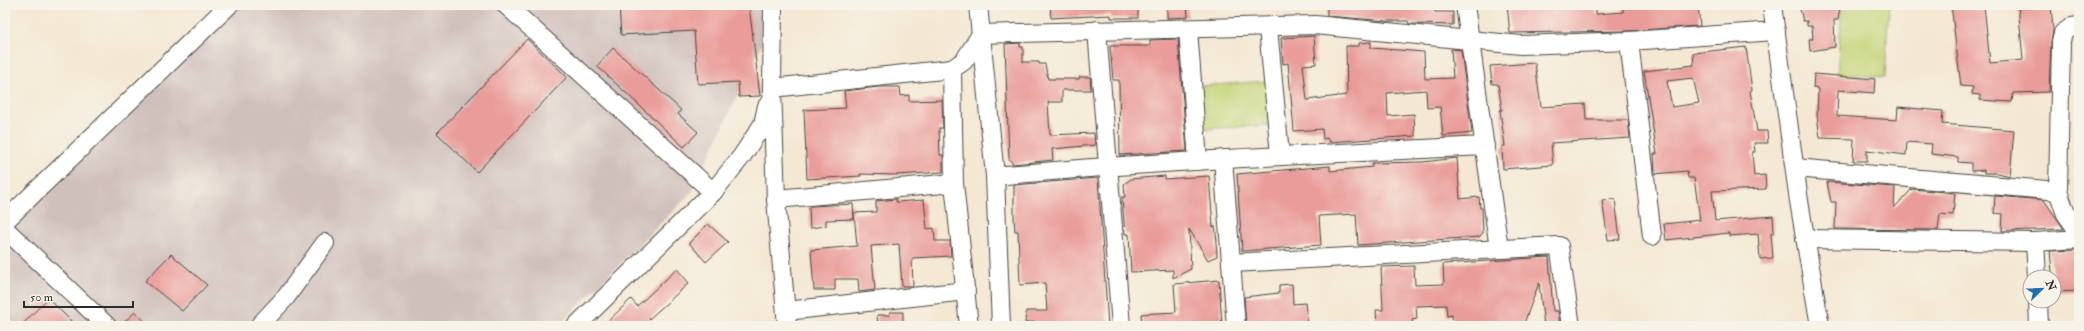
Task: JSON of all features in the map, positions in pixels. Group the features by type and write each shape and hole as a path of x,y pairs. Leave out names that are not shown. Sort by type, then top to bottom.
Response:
{"street":[{"path":"5,221 229,5"},
{"path":"506,5 713,192"},
{"path":"773,5 772,88 776,199 786,318 966,291"},
{"path":"978,5 995,176 1001,326"},
{"path":"1465,5 1499,249"},
{"path":"1772,5 1805,239 1820,326"},
{"path":"981,34 1098,30 1268,28 1315,25 1522,45 1629,41 1776,31"},
{"path":"2079,26 2072,27 2063,33 2061,41 2058,190 2066,214 2079,232"},
{"path":"1268,28 1280,155"},
{"path":"1188,29 1198,160"},
{"path":"1098,30 1121,326"},
{"path":"772,88 952,69 964,61 981,34"},
{"path":"1629,41 1652,236"},
{"path":"952,69 954,183 969,326"},
{"path":"576,326 713,192 742,156 763,124 772,88"},
{"path":"995,176 1198,160 1485,146"},
{"path":"1223,159 1236,326"},
{"path":"1795,168 2058,190"},
{"path":"776,199 954,183"},
{"path":"5,229 106,326"},
{"path":"1805,239 2035,242 2079,239"},
{"path":"2035,242 2037,269"},
{"path":"259,326 286,297 326,243"},
{"path":"1231,263 1559,246 1571,326"},
{"path":"2038,309 2039,326"}],"shaded area":[{"path":"217,5 763,5 766,35 692,192 558,326 5,326 5,222"}],"green space":[{"path":"1842,5 1889,5 1885,77 1837,74"},
{"path":"1267,81 1269,125 1204,129 1201,86"}],"building":[{"path":"619,5 749,5 760,96 739,97 738,82 698,84 694,31 621,35"},
{"path":"1050,5 1138,5 1138,18 1111,18 1111,15 1051,18"},
{"path":"1167,5 1187,5 1188,17 1167,18"},
{"path":"1327,5 1434,5 1435,12 1453,12 1453,25 1409,24 1408,21 1387,21 1327,16"},
{"path":"1507,5 1596,5 1596,14 1623,12 1623,5 1698,5 1700,26 1628,31 1510,33"},
{"path":"1799,5 1834,5 1834,8 1840,7 1838,20 1834,20 1835,47 1810,51 1809,39 1813,39 1812,26 1807,26 1807,21 1803,21"},
{"path":"1951,5 1984,5 1990,63 2023,60 2018,5 2051,5 2053,30 2051,41 2049,92 2013,93 2012,102 1980,100 1980,95 1972,94 1973,87 1961,86"},
{"path":"1314,36 1316,64 1303,65 1307,100 1347,95 1346,46 1359,46 1359,43 1371,42 1371,48 1424,52 1425,79 1453,78 1451,49 1461,50 1472,133 1443,136 1440,107 1427,108 1426,90 1387,93 1388,116 1414,114 1415,136 1329,142 1327,138 1323,139 1322,129 1294,131 1288,63 1283,64 1281,38"},
{"path":"527,39 567,77 477,172 437,133"},
{"path":"1178,39 1187,151 1120,155 1119,80 1113,80 1110,46 1150,46 1150,40"},
{"path":"1020,43 1020,47 1023,47 1023,62 1039,62 1039,64 1045,64 1048,79 1079,79 1079,77 1090,77 1091,90 1062,90 1062,102 1048,102 1050,135 1094,133 1095,145 1052,149 1053,160 1013,164 1009,159 1005,44"},
{"path":"1746,47 1752,90 1750,91 1757,131 1767,131 1768,143 1754,143 1755,152 1752,152 1754,176 1765,175 1766,189 1712,191 1715,221 1773,216 1774,233 1771,233 1773,258 1760,259 1758,234 1729,236 1729,233 1666,240 1664,224 1700,220 1694,178 1688,178 1687,171 1655,174 1654,154 1657,154 1644,71 1694,65 1693,53","holes":["1693,78 1699,103 1672,107 1667,81"]},
{"path":"613,48 681,110 678,114 698,132 684,147 597,66"},
{"path":"1535,63 1541,107 1585,104 1586,120 1628,120 1630,138 1551,143 1553,165 1503,169 1502,146 1505,146 1500,110 1502,110 1498,84 1492,84 1490,66"},
{"path":"1814,74 1875,79 1874,93 1838,90 1837,116 1897,120 1898,107 1943,111 1942,124 2014,130 2010,176 1997,173 1984,173 1984,170 1971,171 1971,163 1958,162 1958,157 1931,154 1932,144 1907,142 1906,155 1867,150 1867,161 1853,161 1854,139 1820,138 1817,116 1818,89 1813,88"},
{"path":"878,87 900,87 901,96 909,95 909,101 942,100 943,128 939,128 940,155 943,155 943,172 896,175 860,174 861,176 807,179 804,110 846,108 844,91"},
{"path":"1457,158 1460,199 1479,197 1480,208 1482,208 1483,233 1479,237 1358,245 1356,214 1319,216 1321,245 1242,251 1237,174 1330,166 1330,171 1372,167 1372,163 1423,162"},
{"path":"1165,176 1165,179 1209,176 1213,227 1215,226 1217,242 1217,256 1208,260 1189,229 1191,269 1173,278 1173,270 1131,272 1129,234 1125,234 1122,197 1125,197 1124,184 1131,179"},
{"path":"1098,178 1108,326 1034,326 1034,322 1025,323 1026,311 1047,311 1045,283 1020,285 1018,231 1015,231 1014,218 1014,185"},
{"path":"1827,182 1895,187 1894,208 1912,189 1955,193 1953,215 1940,214 1938,230 1835,229 1836,202 1831,202"},
{"path":"1995,196 2044,200 2064,229 2002,231 2003,214 1994,213"},
{"path":"896,199 896,202 924,200 927,229 934,228 935,241 950,241 951,256 912,258 913,286 902,286 899,244 871,246 875,290 859,292 858,279 835,279 835,290 814,290 811,250 857,246 854,213 876,212 876,201"},
{"path":"1615,199 1620,239 1608,240 1602,200"},
{"path":"853,204 854,219 826,220 826,226 810,228 809,208 811,206"},
{"path":"708,224 728,242 706,262 689,243"},
{"path":"2079,250 2079,291 2062,292 2062,269 2052,269 2050,251"},
{"path":"171,254 207,285 182,311 145,281"},
{"path":"1549,257 1553,311 1558,311 1560,326 1544,326 1539,283 1523,326 1453,326 1452,315 1447,316 1446,305 1416,306 1417,319 1412,320 1413,326 1377,326 1376,310 1383,310 1381,267 1414,266 1415,285 1444,284 1443,264"},
{"path":"677,269 689,283 649,319 656,326 603,326 631,299 637,306"},
{"path":"1219,280 1222,326 1142,326 1141,314 1176,312 1174,284"},
{"path":"1292,284 1293,304 1305,303 1308,326 1246,326 1244,297 1279,293 1279,285"},
{"path":"48,298 76,326 21,326"},
{"path":"135,312 150,326 120,326"},
{"path":"890,312 903,312 903,326 878,326 877,315 890,315"}]}
